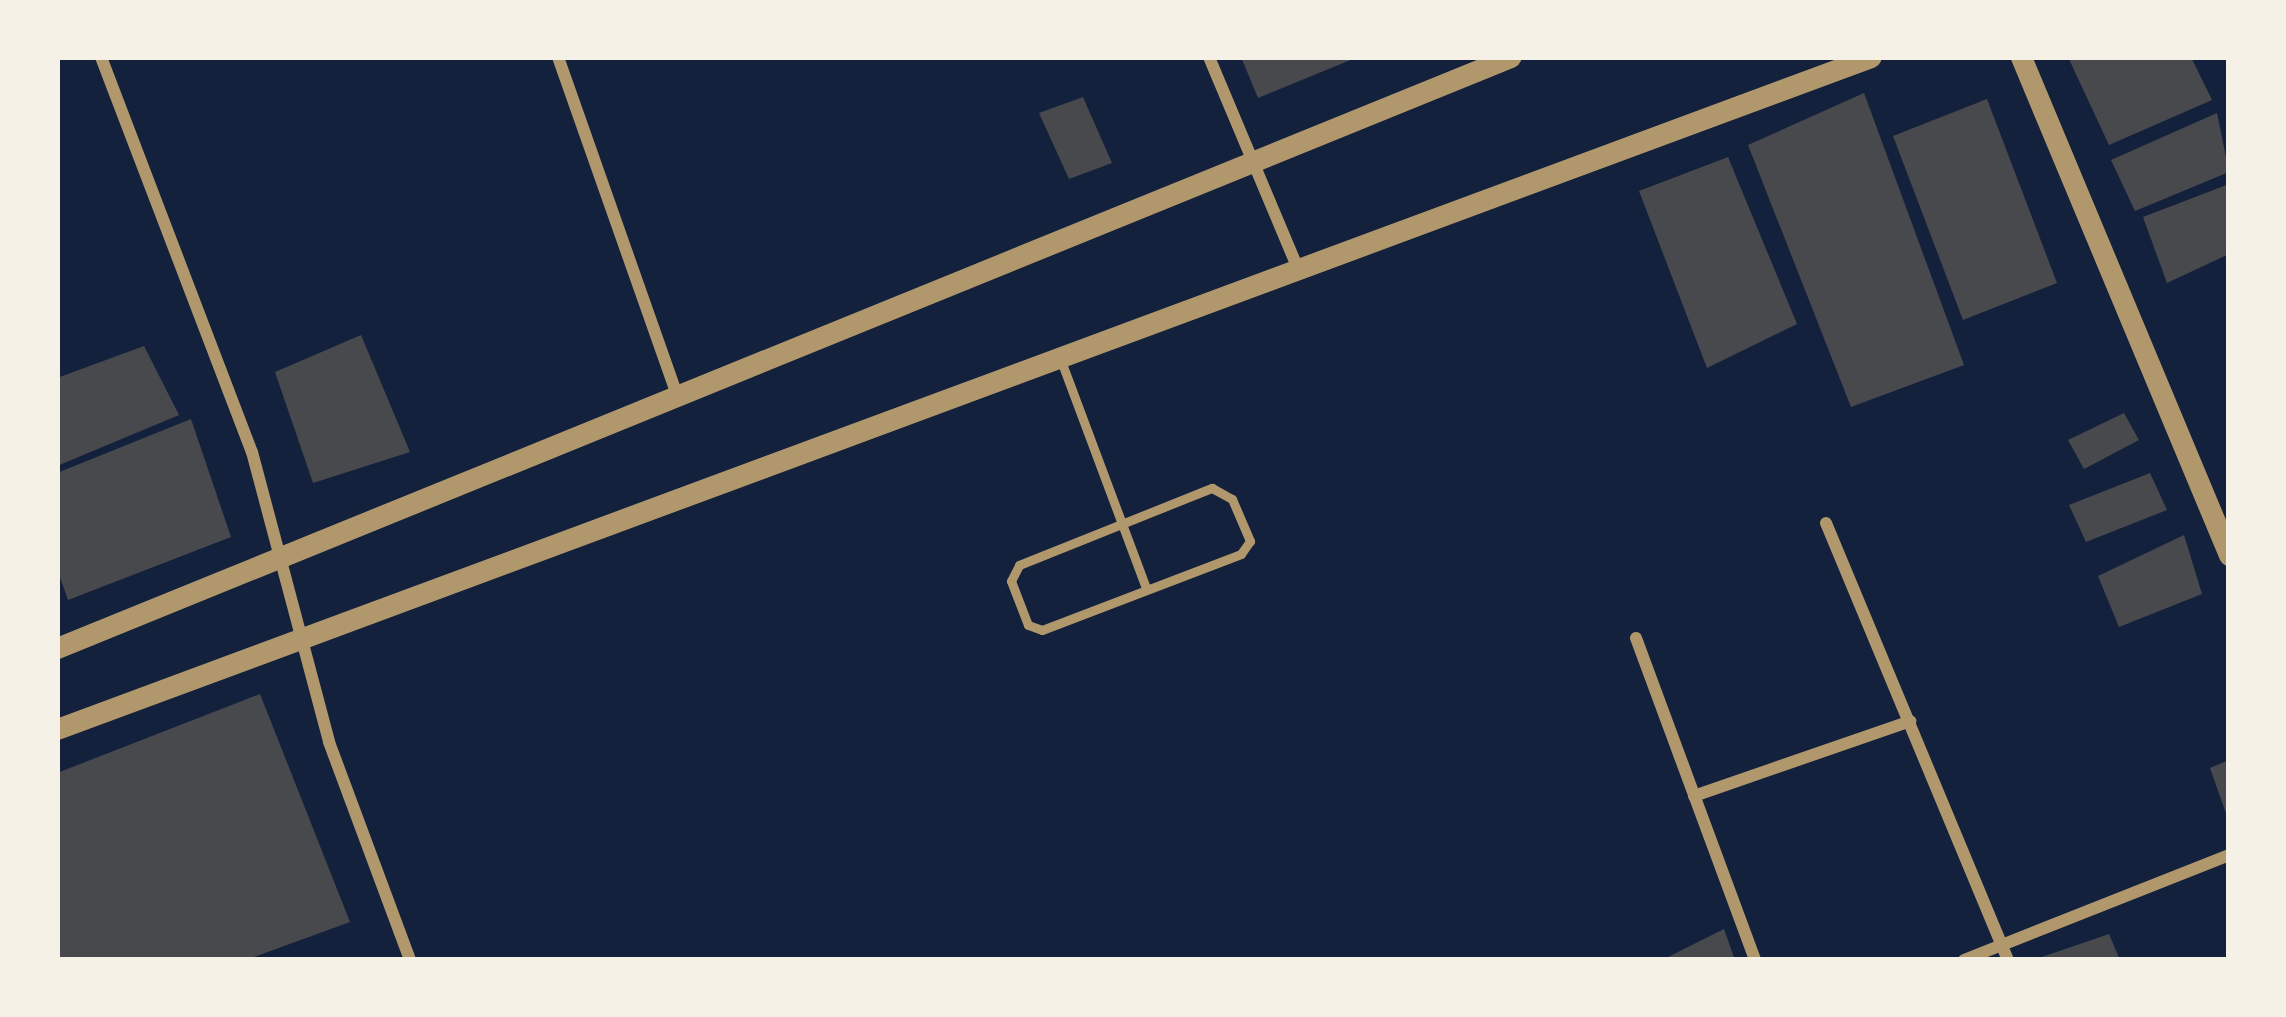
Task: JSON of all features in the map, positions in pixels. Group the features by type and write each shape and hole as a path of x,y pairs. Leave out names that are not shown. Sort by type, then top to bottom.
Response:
{"street":[{"path":"101,57 284,558 298,633 410,960"},
{"path":"558,57 679,400"},
{"path":"1209,57 1295,262"},
{"path":"57,648 679,400 1510,57"},
{"path":"57,729 298,633 1057,350 1870,57"},
{"path":"2021,57 2229,555"},
{"path":"1826,523 2008,960"},
{"path":"1636,638 1755,960"},
{"path":"1694,796 1910,721"},
{"path":"1964,960 2229,855"}],"lane":[{"path":"1057,350 1118,529 1146,589"},
{"path":"1212,488 1232,499 1250,541 1241,554 1146,589 1042,630 1028,625 1012,580 1019,565 1212,488"}],"building":[{"path":"1241,57 1358,57 1258,98"},
{"path":"2068,57 2191,57 2212,100 2109,145"},
{"path":"1864,93 1964,365 1851,407 1748,145"},
{"path":"1083,97 1112,163 1069,179 1039,113"},
{"path":"1987,99 2057,283 1963,320 1893,136"},
{"path":"2217,113 2229,172 2135,211 2111,160"},
{"path":"1728,157 1797,324 1707,368 1639,191"},
{"path":"2229,184 2229,254 2167,283 2143,217"},
{"path":"361,335 410,452 313,483 275,372"},
{"path":"144,346 179,415 57,466 57,378"},
{"path":"2124,413 2139,440 2084,469 2068,440"},
{"path":"191,419 231,537 68,600 57,569 57,473"},
{"path":"2150,473 2167,510 2086,542 2069,505"},
{"path":"2184,535 2202,594 2119,627 2098,576"},
{"path":"260,694 350,922 246,960 59,960 57,773"},
{"path":"2229,760 2229,819 2228,819 2210,768"},
{"path":"1724,929 1735,960 1662,960"},
{"path":"2109,934 2120,960 2036,960 2036,959"}]}
